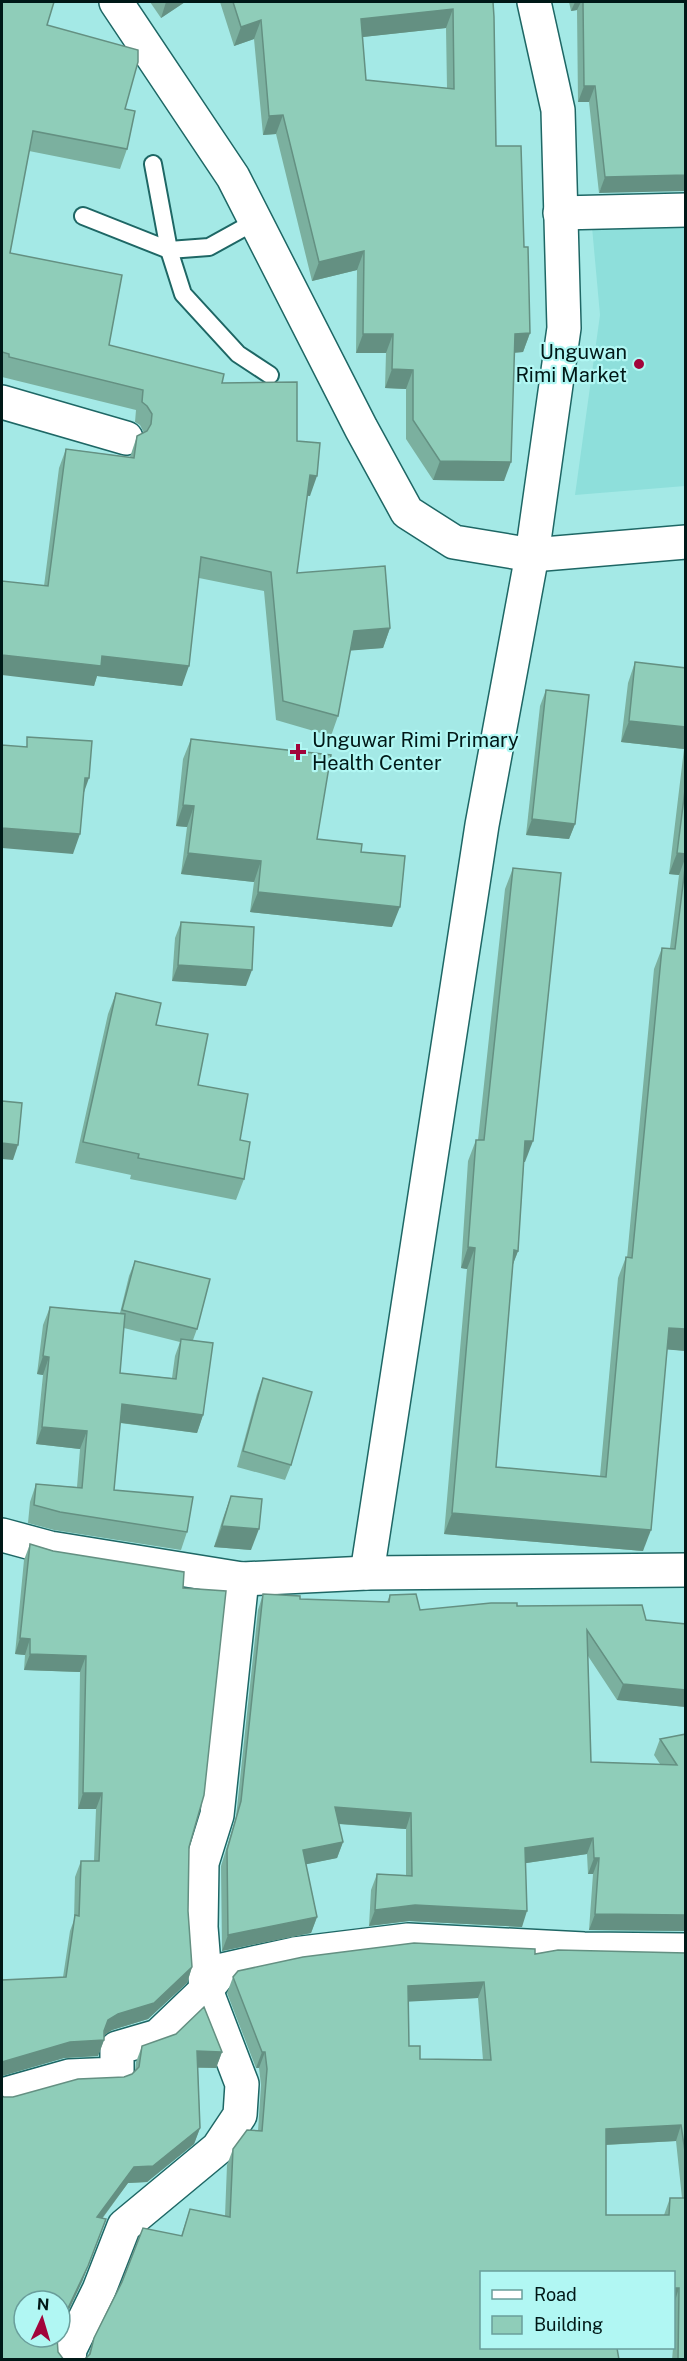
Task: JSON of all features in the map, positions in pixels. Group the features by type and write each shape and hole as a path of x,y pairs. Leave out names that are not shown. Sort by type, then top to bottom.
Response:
{"street":[{"path":"116,2 233,177 361,428 407,512 454,542 532,555 686,542"},
{"path":"367,1573 482,825 532,555 564,328 558,110 534,2"},
{"path":"560,213 686,210"},
{"path":"2,402 126,438"},
{"path":"2,1535 50,1548 242,1579 367,1573 686,1570"},
{"path":"69,2360 70,2349 99,2290 124,2226 218,2148 240,2115 242,2084 206,1990 201,1928 202,1863 217,1815 242,1579"},
{"path":"2,2095 69,2076 117,2074 117,2048 158,2036 206,1990 222,1970 294,1954 408,1940 585,1949 686,1950"}],"lane":[{"path":"153,164 169,250 183,294 238,354 270,375"},
{"path":"83,216 169,250 209,247 256,221"}],"shaded area":[{"name":"Unguwan Rimi Market","path":"685,224 685,486 575,495 600,315 592,227"}],"building":[{"path":"2,2 54,2 47,25 138,50 138,62 125,109 135,111 127,149 33,131 10,253 122,275 109,345 224,374 222,383 297,382 297,441 320,443 317,476 310,475 297,573 385,566 390,628 354,631 338,716 283,701 271,572 201,557 189,666 102,656 101,666 2,655 2,581 48,586 66,449 134,458 137,436 147,431 151,424 152,414 142,402 143,390 9,357 9,354 2,352"},
{"path":"233,2 493,2 496,146 521,146 524,247 528,247 530,333 515,334 511,462 440,461 413,420 413,370 392,369 393,334 363,334 364,251 319,262 283,115 269,116 261,20 241,27","holes":["453,9 454,89 366,80 361,19"]},
{"path":"583,2 686,2 686,175 605,177 595,86 584,86"},
{"path":"635,662 686,668 686,727 629,721"},
{"path":"546,690 589,695 575,824 532,819"},
{"path":"27,737 92,741 89,778 85,778 80,834 2,828 2,745 27,747"},
{"path":"191,739 331,755 317,839 362,844 361,852 405,856 400,907 258,892 261,861 188,853 194,806 183,805"},
{"path":"686,782 686,854 677,853"},
{"path":"686,860 686,1329 669,1328 651,1530 452,1513 475,1248 468,1247 476,1140 484,1140 513,868 561,873 533,1141 525,1141 518,1251 514,1250 496,1467 606,1477 626,1257 632,1258 662,948 675,949"},
{"path":"181,922 254,927 252,970 178,965"},
{"path":"116,993 161,1003 156,1025 208,1034 198,1085 248,1094 240,1140 250,1142 244,1179 138,1158 139,1154 83,1142"},
{"path":"2,1101 22,1103 18,1145 2,1143"},
{"path":"135,1261 210,1279 197,1329 122,1310"},
{"path":"50,1307 125,1314 120,1373 176,1379 181,1339 213,1343 203,1415 122,1404 114,1490 193,1497 187,1532 60,1512 34,1505 36,1484 82,1488 87,1431 42,1427 49,1357 43,1356"},
{"path":"263,1378 312,1392 291,1465 243,1451"},
{"path":"231,1496 262,1499 259,1529 222,1526"},
{"path":"30,1544 53,1551 184,1572 183,1588 226,1591 204,1795 189,1847 188,1911 192,1967 154,2003 118,2014 108,2020 104,2040 70,2042 2,2062 2,1980 66,1977 75,1915 79,1916 81,1861 99,1861 102,1793 83,1793 86,1656 30,1654 30,1639 20,1638"},
{"path":"263,1594 300,1596 300,1599 389,1602 390,1595 416,1594 420,1610 491,1603 517,1603 517,1606 642,1605 646,1620 686,1624 686,1690 623,1684 587,1630 591,1762 677,1765 660,1739 686,1734 686,1915 595,1914 599,1858 594,1858 593,1838 525,1848 527,1911 415,1905 375,1910 377,1874 412,1876 411,1813 335,1807 343,1842 303,1850 317,1917 228,1935 227,1850 241,1801"},
{"path":"414,1943 535,1949 535,1954 558,1950 686,1953 686,2158 681,2125 606,2129 606,2215 669,2215 670,2198 686,2198 686,2360 678,2360 679,2288 675,2288 675,2271 480,2271 480,2349 617,2349 619,2360 84,2360 90,2354 94,2338 122,2282 143,2228 182,2236 190,2209 230,2217 233,2149 247,2130 262,2131 267,2069 265,2052 262,2052 233,1977 238,1971 303,1957","holes":["484,1982 491,2060 420,2059 420,2046 409,2046 408,1986"]},
{"path":"204,2007 222,2052 197,2051 200,2128 153,2166 134,2167 97,2217 106,2219 72,2300 72,2289 12,2289 12,2349 58,2349 64,2360 2,2360 2,2096 13,2097 78,2079 124,2077 132,2074 139,2067 142,2046 176,2034"}],"place":[{"name":"Unguwan Rimi Market","path":"639,364"},
{"name":"Unguwar Rimi Primary Health Center","path":"298,752"}]}
